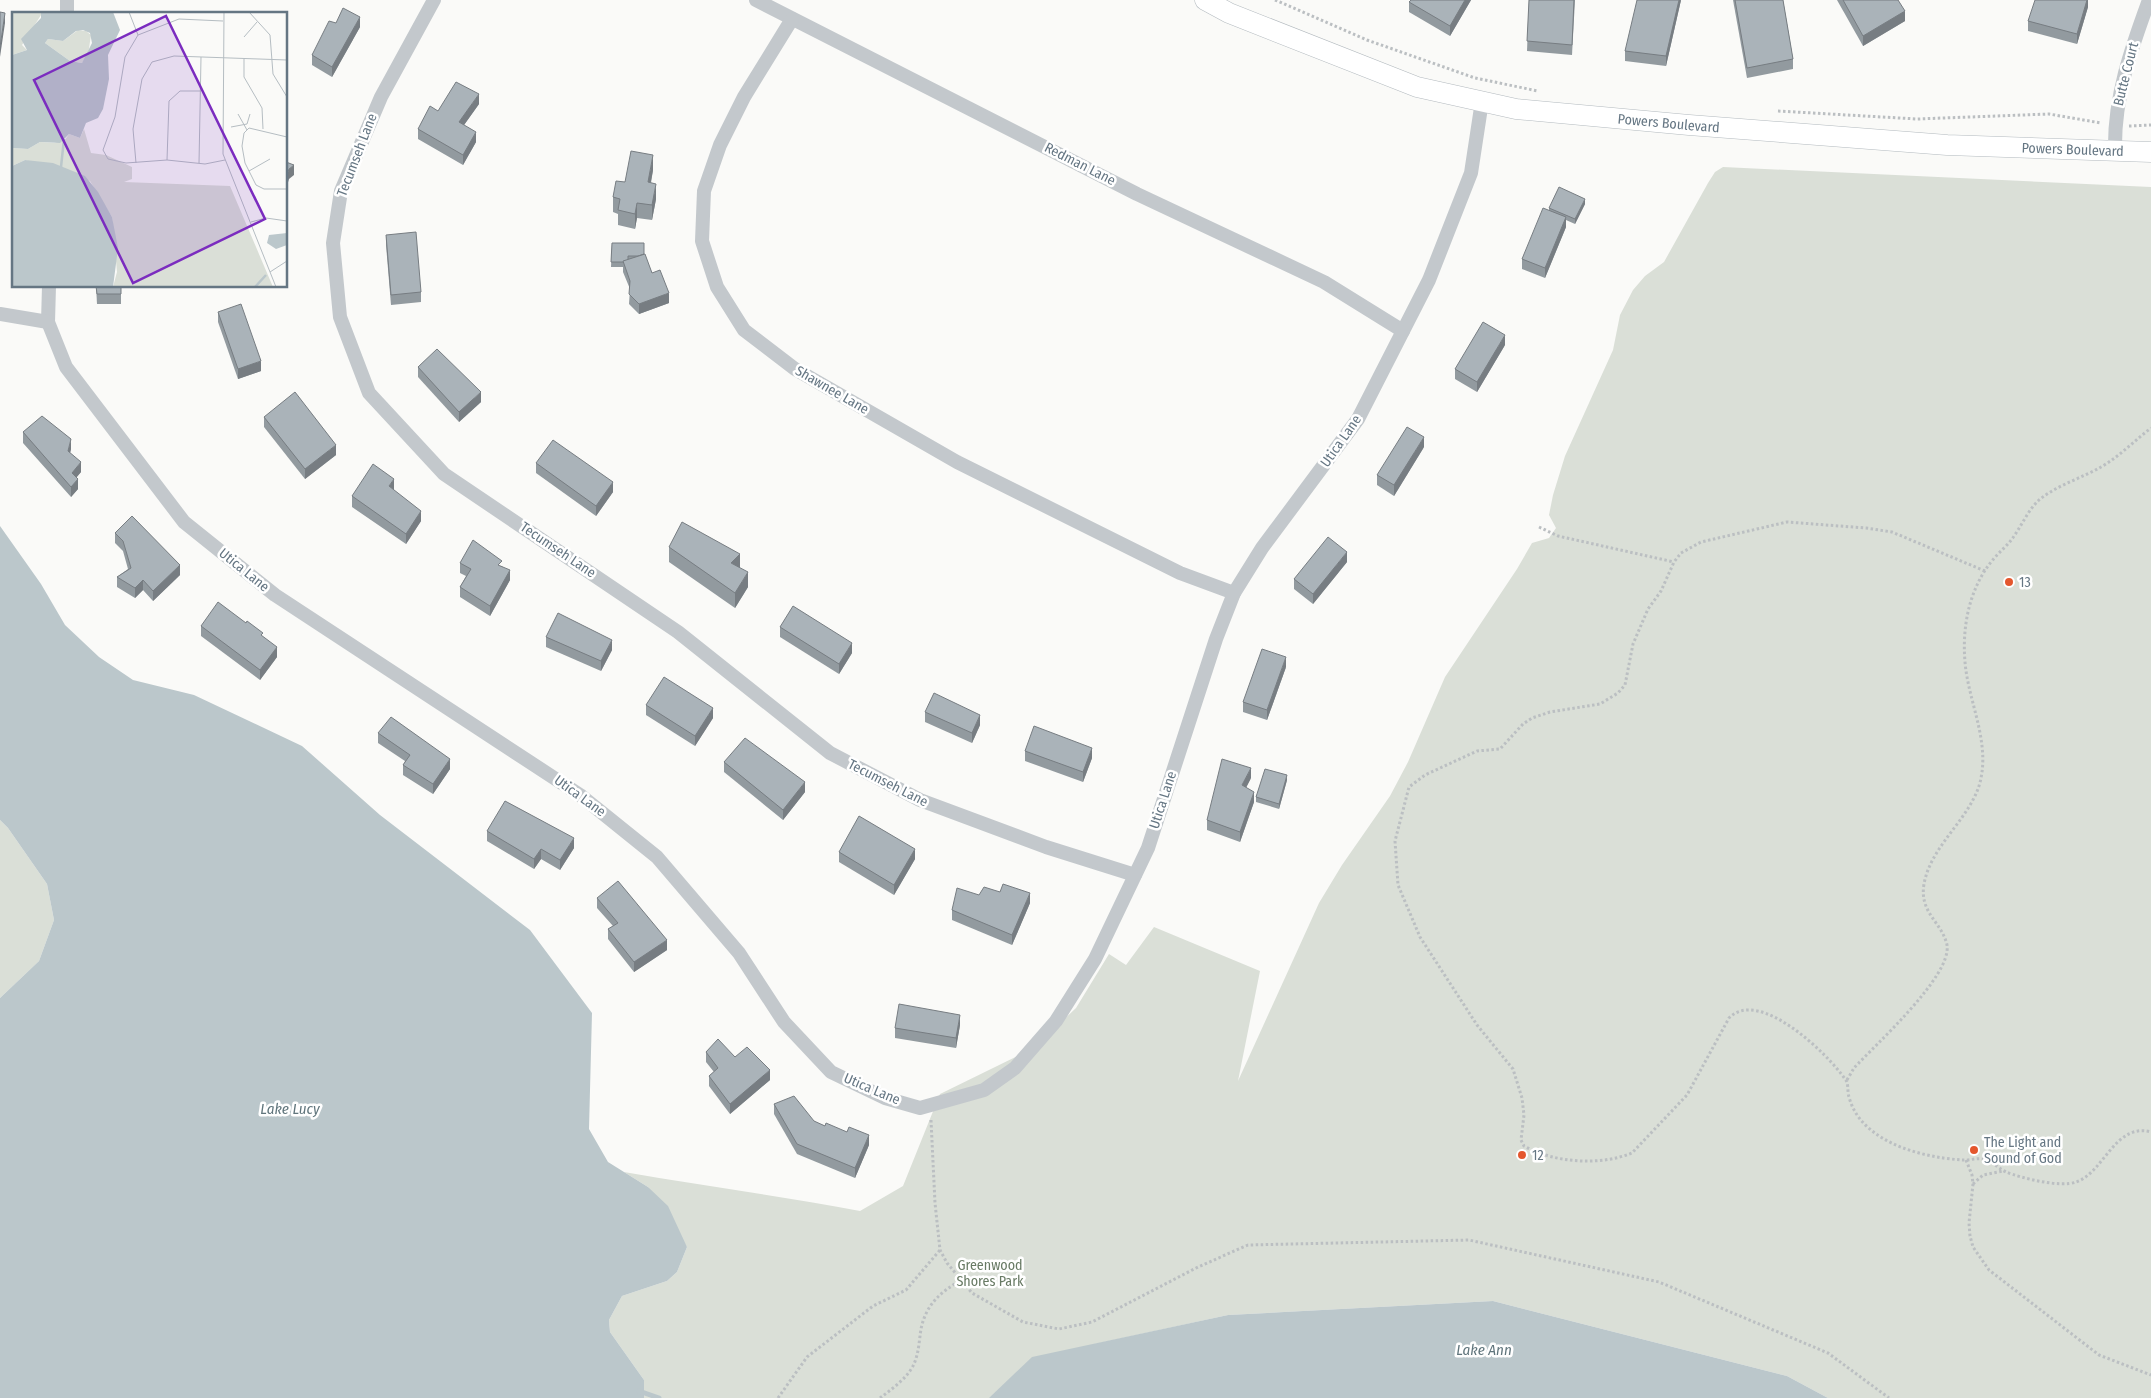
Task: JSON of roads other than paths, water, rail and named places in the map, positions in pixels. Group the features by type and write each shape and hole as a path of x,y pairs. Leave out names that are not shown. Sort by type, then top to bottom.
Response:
{"main road":[{"name":"Powers Boulevard","path":"1205,0 1229,13 1417,87 1526,110 1907,142 2151,152"}],"street":[{"name":"Tecumseh Lane","path":"434,0 381,97 341,191 333,243 340,318 369,393 444,474 678,632 830,753 920,800 1046,847 1135,875"},
{"name":"Redman Lane","path":"756,0 1137,194 1324,282 1403,331"},
{"name":"Butte Court","path":"2115,150 2115,126 2119,97 2129,55 2149,0"},
{"name":"Shawnee Lane","path":"792,19 740,105 720,145 704,191 702,241 717,287 744,330 795,369 956,462 1180,573 1234,593"},
{"name":"Utica Lane","path":"49,288 48,322 66,367 184,522 275,595 580,794 657,857 738,953 784,1022 831,1072 885,1098 920,1108 984,1090 1015,1068 1056,1021 1096,959 1148,848 1216,640 1234,593 1262,548 1358,419 1429,280 1471,173 1482,101"},
{"path":"0,314 48,322"}],"water":[{"name":"Lake Lucy","path":"0,526 41,584 65,625 99,657 133,680 194,695 302,746 380,815 530,930 592,1013 589,1129 608,1162 648,1187 668,1206 687,1247 677,1272 667,1281 622,1296 609,1320 610,1332 644,1380 644,1398 0,1398 0,998 39,961 54,920 47,884 8,828 0,820"},
{"name":"Lake Ann","path":"1493,1301 1787,1376 1828,1398 989,1398 1032,1357 1228,1315"}],"waterway":[{"path":"639,1391 659,1398"}],"place":[{"name":"13","path":"2009,582"},
{"name":"The Light and Sound of God","path":"1974,1150"},
{"name":"12","path":"1522,1155"}],"park label":[{"name":"Greenwood Shores Park","path":"990,1274"}]}
